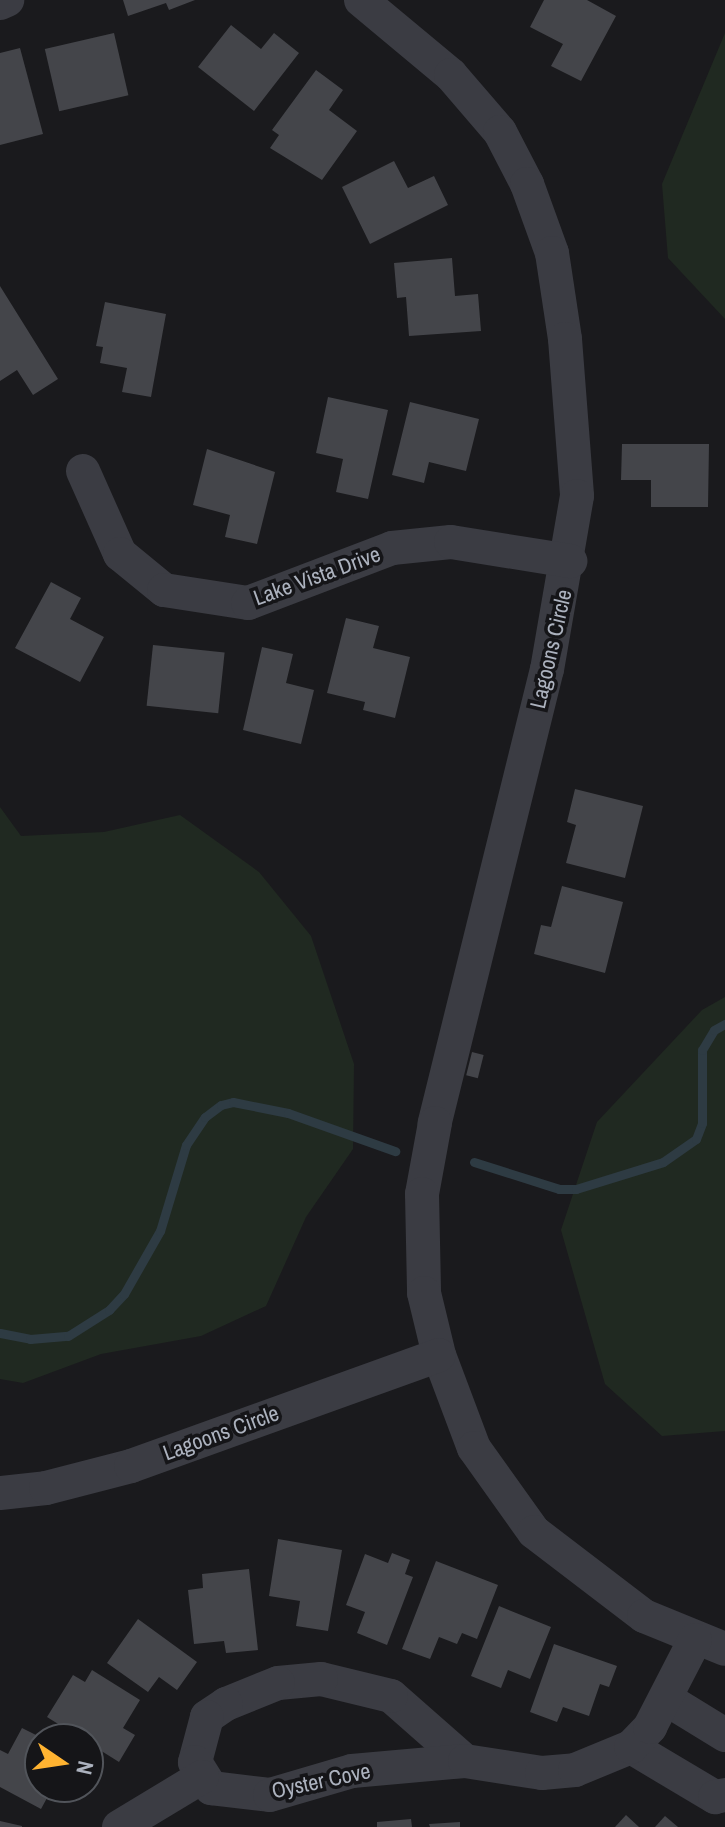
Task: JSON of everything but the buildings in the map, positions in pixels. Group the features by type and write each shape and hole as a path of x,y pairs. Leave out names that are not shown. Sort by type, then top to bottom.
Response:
{"street":[{"path":"0,3 7,0"},
{"name":"Lagoons Circle","path":"361,0 451,75 500,132 527,184 552,253 565,339 577,496 570,561 422,1194 424,1293 439,1355 474,1448 534,1532 644,1616 710,1645"},
{"name":"Lake Vista Drive","path":"83,471 120,554 164,590 248,603 392,548 451,542 570,561"},
{"name":"Lagoons Circle","path":"0,1493 46,1488 131,1466 439,1355"},
{"name":"Oyster Cove","path":"202,1777 211,1788 270,1795 352,1771 465,1761 542,1773 575,1770 631,1747 710,1645"},
{"path":"119,1827 202,1777 195,1762 207,1717 278,1683 321,1679 391,1696 465,1761"},
{"path":"668,1700 725,1735"},
{"path":"631,1747 715,1797 725,1795"}],"shaded area":[{"path":"725,33 725,319 668,258 662,184"},
{"path":"0,807 21,836 104,832 180,815 259,872 311,936 354,1064 353,1149 306,1217 266,1306 201,1336 101,1354 23,1383 0,1379"},
{"path":"725,997 725,1431 662,1436 605,1384 561,1230 597,1122 702,1010"}],"waterway":[{"path":"474,1162 559,1189 576,1189 663,1162 696,1139 702,1123 702,1050 714,1030 725,1024"},
{"path":"0,1333 30,1339 68,1336 109,1310 124,1294 160,1231 186,1145 205,1117 221,1105 233,1102 288,1113 395,1151"}]}
